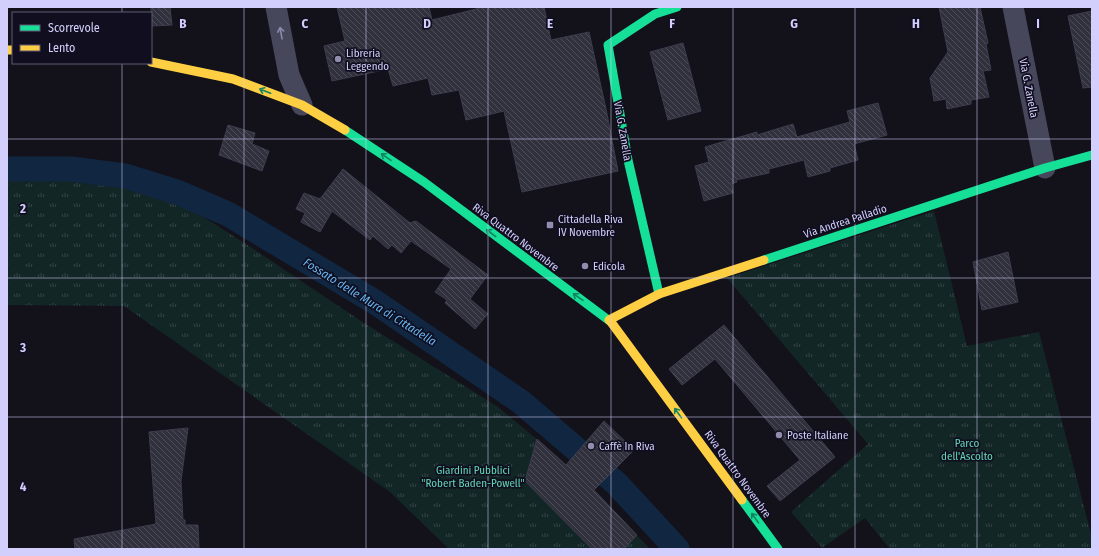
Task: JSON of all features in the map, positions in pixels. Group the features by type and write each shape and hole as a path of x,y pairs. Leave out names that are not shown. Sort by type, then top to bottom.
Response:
{"street":[{"path":"276,7 290,76 302,105"},
{"name":"Via G. Zanella","path":"659,294 628,160 608,45 655,14 677,7"},
{"name":"Via G. Zanella","path":"1013,7 1045,168"},
{"name":"Riva Quattro Novembre","path":"152,62 233,79 302,105 358,137 424,182 549,277 609,320 778,549"},
{"name":"Via Andrea Palladio","path":"609,320 659,294 1045,168 1092,155"}],"green space":[{"name":"Giardini Pubblici \"Robert Baden-Powell\"","path":"7,176 28,176 117,183 188,207 361,321 498,407 558,457 612,509 650,549 449,549 390,492 124,306 7,305"},
{"name":"Parco dell'Ascolto","path":"934,211 967,346 1039,332 1092,538 1092,549 890,549 865,518 822,548 791,512 868,444 727,278"}],"building":[{"path":"151,7 170,7 172,25 152,26"},
{"path":"337,7 429,7 432,20 484,7 544,7 551,40 589,32 618,171 522,192 504,111 466,120 459,90 432,95 428,78 393,86 388,69 332,81 324,46 345,41"},
{"path":"939,7 980,7 988,43 986,44 991,70 983,71 989,97 971,100 971,104 947,109 946,99 934,101 930,78 948,52"},
{"path":"1092,11 1092,87 1083,88 1068,16"},
{"path":"683,43 701,111 668,120 650,52"},
{"path":"878,103 887,135 854,144 858,160 830,168 830,171 808,177 804,160 769,169 769,173 736,180 737,182 731,184 733,193 704,201 695,166 709,162 705,147 757,132 757,135 793,124 797,137 850,122 847,111"},
{"path":"228,125 255,133 252,144 269,151 262,171 219,155"},
{"path":"343,169 410,223 416,221 488,275 470,299 488,314 475,329 445,303 447,300 435,292 451,269 411,241 401,253 392,245 388,249 373,236 370,240 332,211 320,232 301,222 305,213 296,209 304,193 320,199"},
{"path":"1008,252 1018,302 982,310 973,262"},
{"path":"724,325 835,457 780,501 767,486 800,460 715,359 682,385 669,369"},
{"path":"604,421 634,450 594,490 637,535 624,549 592,549 525,481 537,439 566,465"},
{"path":"188,428 181,481 183,520 185,520 185,525 198,525 199,549 75,549 74,539 156,524 149,432"}],"waterway":[{"name":"Fossato delle Mura di Cittadella","path":"7,169 71,169 125,176 177,192 228,214 375,302 521,402 617,484 677,549"}],"traffic: fast":[{"path":"659,294 628,160 608,45 655,14 677,7"},
{"path":"345,130 424,182 611,322"},
{"path":"764,260 1045,168 1092,155"},
{"path":"742,500 778,549"}],"traffic: slow":[{"path":"7,50 12,50"},
{"path":"152,62 233,79 302,105 345,130"},
{"path":"609,320 659,294 764,260"},
{"path":"611,322 742,500"}],"place":[{"name":"Libreria Leggendo","path":"338,59"},
{"name":"Cittadella Riva IV Novembre","path":"550,225"},
{"name":"Edicola","path":"585,266"},
{"name":"Poste Italiane","path":"779,435"},
{"name":"Caffè In Riva","path":"591,446"}]}
